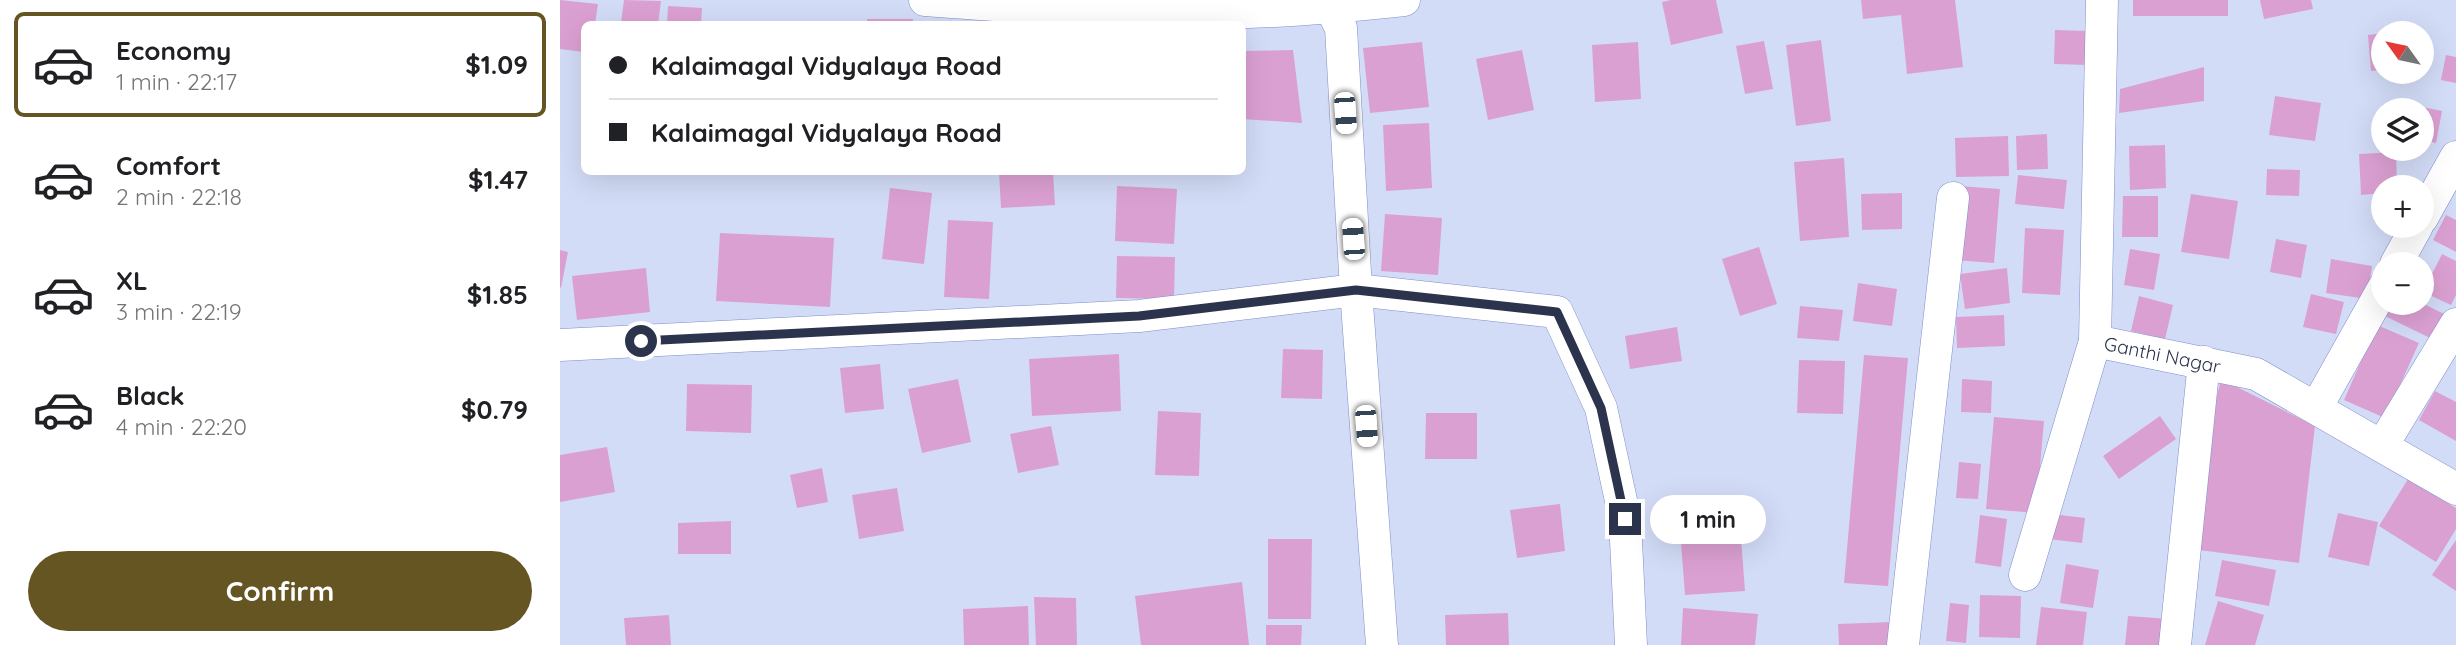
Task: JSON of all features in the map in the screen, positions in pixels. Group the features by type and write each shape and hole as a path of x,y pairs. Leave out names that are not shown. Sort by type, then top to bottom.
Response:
{"street":[{"path":"925,0 1208,13 1404,0"},
{"name":"Ganthi Nagar","path":"2102,0 2095,341 2256,374 2456,489"},
{"path":"1331,4 1341,28 1356,290 1382,645"},
{"path":"2434,196 2456,157"},
{"path":"1903,645 1953,198"},
{"path":"560,345 1139,316 1356,290 1557,312 1601,408 1625,519 1632,645"},
{"path":"2316,408 2371,310"},
{"path":"2382,446 2456,324"},
{"path":"2025,575 2095,341"},
{"path":"2175,645 2204,362"}],"building":[{"path":"560,0 598,4 595,21 581,21 581,52 560,49"},
{"path":"624,0 661,1 658,21 621,21"},
{"path":"1716,0 1723,33 1671,45 1662,2"},
{"path":"1861,0 1955,0 1963,67 1907,74 1901,15 1863,19"},
{"path":"2133,0 2228,0 2228,16 2133,16"},
{"path":"2260,0 2311,0 2313,9 2264,19"},
{"path":"668,6 702,8 701,21 667,21"},
{"path":"867,19 913,19 913,21"},
{"path":"2055,30 2089,31 2088,65 2054,64"},
{"path":"2368,35 2371,35 2371,71"},
{"path":"1821,40 1831,121 1796,126 1786,45"},
{"path":"1764,41 1773,89 1745,94 1736,46"},
{"path":"1422,42 1429,107 1370,113 1363,48"},
{"path":"1638,42 1641,99 1595,102 1592,45"},
{"path":"1293,50 1302,123 1246,119 1246,51"},
{"path":"1522,50 1534,110 1488,120 1476,59"},
{"path":"2446,55 2456,57 2456,83 2441,80"},
{"path":"2204,67 2204,101 2119,113 2120,89"},
{"path":"2275,96 2321,103 2315,141 2269,135"},
{"path":"2434,109 2442,111 2434,143"},
{"path":"1429,123 1432,188 1386,191 1383,125"},
{"path":"2047,134 2048,169 2017,170 2016,136"},
{"path":"2008,136 2009,176 1956,177 1955,138"},
{"path":"2165,145 2166,188 2130,190 2129,146"},
{"path":"2371,153 2371,161 2396,161 2397,175 2371,175 2371,194 2361,195 2359,154"},
{"path":"1844,158 1849,237 1800,241 1794,162"},
{"path":"2267,169 2300,170 2299,196 2266,195"},
{"path":"999,175 1053,175 1055,205 1001,208"},
{"path":"2018,175 2067,180 2064,209 2015,204"},
{"path":"1117,186 1177,189 1174,244 1115,241"},
{"path":"1959,186 2000,189 1994,263 1954,260"},
{"path":"890,188 932,193 924,264 882,259"},
{"path":"1902,193 1902,229 1862,230 1861,194"},
{"path":"2191,194 2238,201 2229,259 2181,252"},
{"path":"2123,196 2158,196 2158,237 2122,237"},
{"path":"1385,214 1442,218 1438,275 1381,271"},
{"path":"2446,215 2456,220 2456,252 2433,240"},
{"path":"948,220 993,222 989,299 944,297"},
{"path":"2025,228 2064,230 2060,295 2022,293"},
{"path":"720,233 834,238 830,307 716,301"},
{"path":"2276,239 2307,245 2301,278 2270,272"},
{"path":"1759,247 1777,304 1740,316 1722,259"},
{"path":"2130,249 2160,254 2154,290 2124,285"},
{"path":"560,250 568,252 561,288 560,287"},
{"path":"2442,254 2456,261 2456,295 2451,305 2434,297 2434,270"},
{"path":"1117,256 1175,257 1174,299 1116,298"},
{"path":"2331,259 2371,266 2367,299 2326,293"},
{"path":"646,268 650,312 577,320 572,276"},
{"path":"2007,268 2010,303 1965,309 1960,274"},
{"path":"1858,283 1897,289 1892,326 1853,321"},
{"path":"2311,294 2344,302 2336,334 2303,327"},
{"path":"2139,296 2173,305 2165,339 2131,331"},
{"path":"1800,306 1843,310 1839,341 1797,338"},
{"path":"2434,309 2444,314 2432,339 2383,315 2434,315"},
{"path":"2004,315 2005,346 1957,348 1956,317"},
{"path":"2377,325 2419,343 2385,418 2344,400"},
{"path":"1677,327 1682,361 1630,369 1625,336"},
{"path":"1283,349 1323,350 1322,399 1281,398"},
{"path":"1119,354 1121,411 1032,416 1029,359"},
{"path":"1864,355 1908,358 1888,586 1844,583"},
{"path":"1799,360 1845,361 1843,414 1797,413"},
{"path":"880,364 884,409 845,413 840,368"},
{"path":"958,379 971,442 922,453 908,389"},
{"path":"1962,379 1992,381 1991,413 1961,412"},
{"path":"2221,379 2315,426 2299,563 2199,550 2199,473"},
{"path":"687,384 752,385 751,433 686,431"},
{"path":"2435,391 2456,402 2456,441 2419,420"},
{"path":"1158,411 1201,413 1199,476 1155,475"},
{"path":"1426,413 1477,413 1477,459 1425,459"},
{"path":"2160,416 2176,439 2119,479 2103,456"},
{"path":"1994,417 2044,421 2036,513 1986,509"},
{"path":"1051,426 1059,465 1018,473 1010,434"},
{"path":"607,447 615,492 560,502 560,455"},
{"path":"1959,462 1981,464 1978,499 1956,498"},
{"path":"822,468 828,502 797,508 790,475"},
{"path":"2408,479 2456,508 2456,529 2436,562 2379,526"},
{"path":"897,488 904,531 859,539 852,495"},
{"path":"1560,504 1565,551 1517,558 1510,510"},
{"path":"2338,513 2378,522 2369,566 2328,557"},
{"path":"2052,514 2085,518 2082,543 2049,539"},
{"path":"1980,515 2007,519 2001,567 1975,563"},
{"path":"731,521 731,554 678,554 678,523"},
{"path":"1740,525 1745,591 1685,595 1680,530"},
{"path":"1268,539 1312,539 1311,619 1268,619"},
{"path":"2456,540 2456,591 2432,575"},
{"path":"2222,560 2276,570 2269,606 2215,596"},
{"path":"2066,564 2099,570 2093,608 2060,603"},
{"path":"1242,582 1249,645 1141,645 1135,596"},
{"path":"1980,595 2021,596 2020,638 1979,637"},
{"path":"1034,597 1076,598 1077,645 1036,645"},
{"path":"2218,601 2264,615 2255,645 2205,645"},
{"path":"1950,603 1969,605 1966,643 1946,641"},
{"path":"1028,606 1029,645 964,645 963,609"},
{"path":"2041,607 2087,612 2083,645 2036,645"},
{"path":"1683,608 1758,614 1755,645 1681,645"},
{"path":"1508,613 1509,645 1446,645 1445,615"},
{"path":"669,615 671,645 626,645 624,618"},
{"path":"2128,616 2170,619 2167,645 2125,645"},
{"path":"1892,622 1893,645 1839,645 1838,624"},
{"path":"1266,625 1302,625 1301,645 1266,645"}],"route":[{"path":"641,341 1139,316 1356,290 1557,312 1601,408 1625,519"}]}
